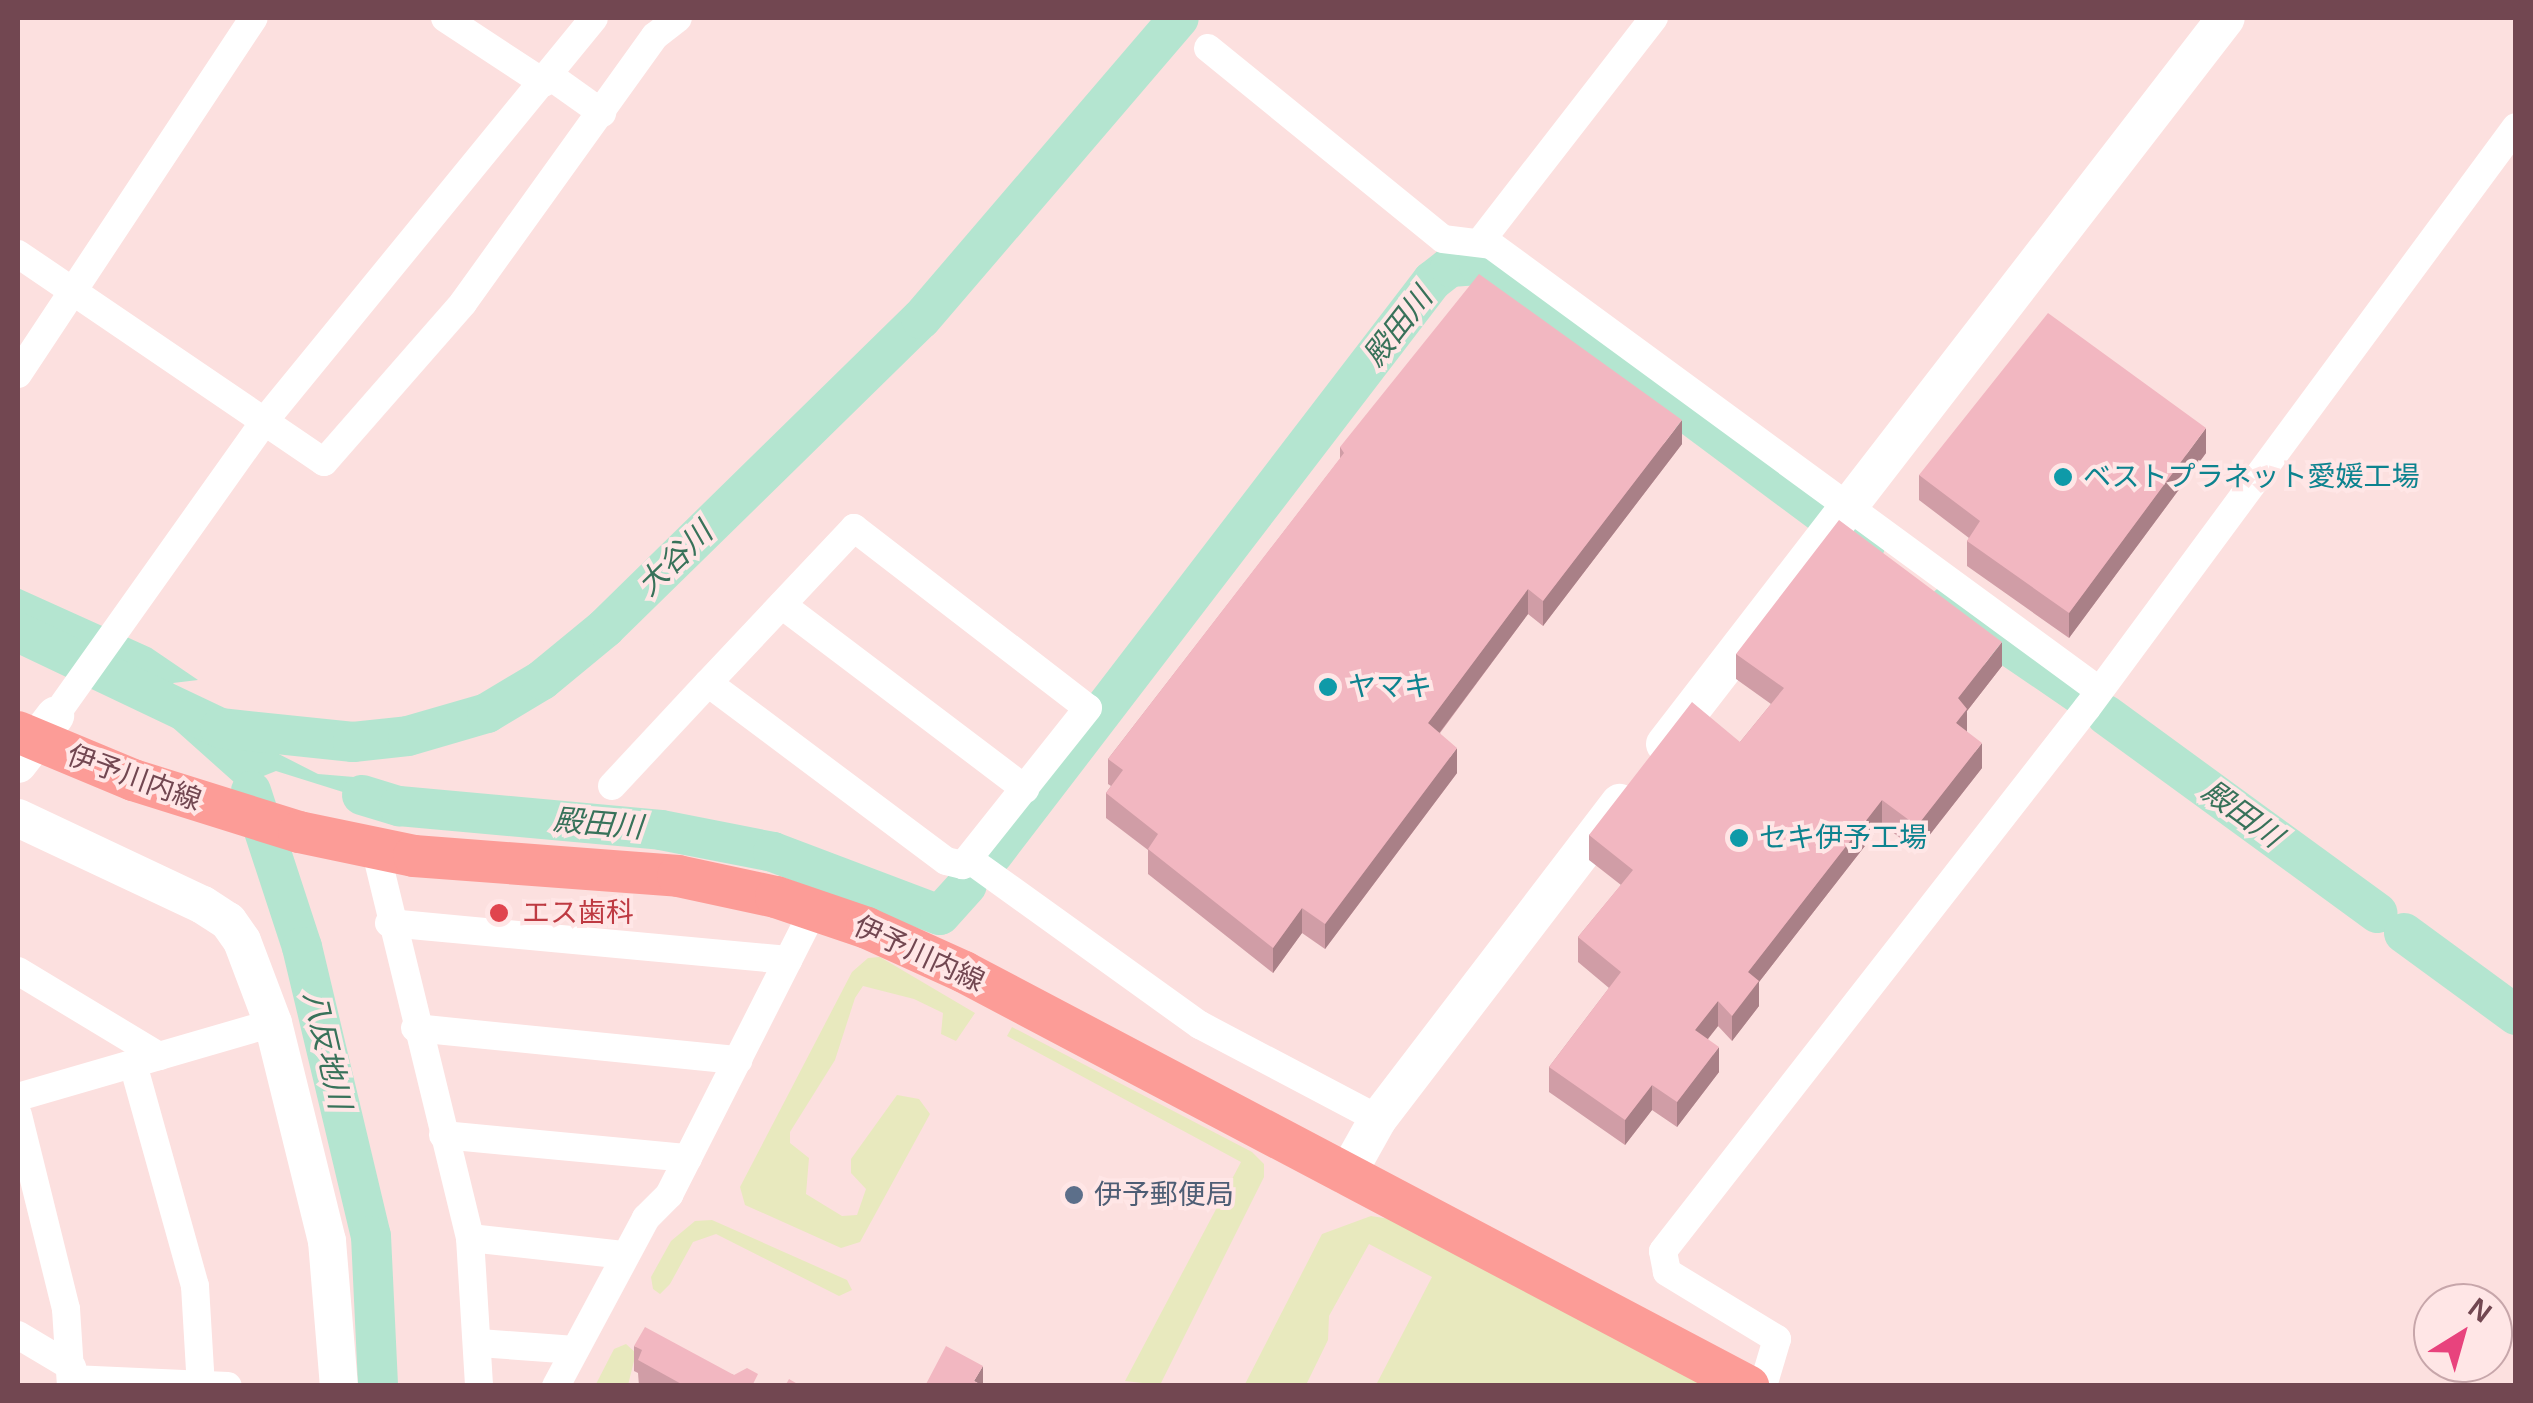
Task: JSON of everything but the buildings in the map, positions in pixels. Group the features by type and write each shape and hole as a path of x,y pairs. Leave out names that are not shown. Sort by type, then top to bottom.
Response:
{"main road":[{"name":"伊予川内線","path":"31,738 186,799 300,832 375,848 678,876 814,909 964,972 1748,1386"}],"street":[{"path":"18,374 254,18"},
{"path":"445,18 602,113"},
{"path":"31,738 127,622 266,419 594,18"},
{"path":"18,254 324,462 462,303 655,36 678,18"},
{"path":"1208,48 1443,239 1470,246 1480,242 1654,18"},
{"path":"1346,1176 1378,1119 2226,18"},
{"path":"1763,1386 1778,1339 1667,1272 1664,1252 2097,689 2516,127"},
{"path":"1480,242 2097,689"},
{"path":"612,786 854,528 1088,708 970,860"},
{"path":"782,605 1025,789"},
{"path":"708,683 946,861 970,860 1200,1026 1378,1119"},
{"path":"18,818 228,920 258,969 328,1241 339,1386"},
{"path":"375,848 389,923 470,1238 479,1386"},
{"path":"556,1386 626,1256 688,1158 814,909"},
{"path":"389,923 788,960"},
{"path":"18,971 146,1060 195,1286 210,1385 71,1377 18,1335"},
{"path":"18,1097 273,1023"},
{"path":"415,1028 738,1060"},
{"path":"18,1116 60,1280 71,1377"},
{"path":"443,1135 688,1158"},
{"path":"470,1238 626,1256"},
{"path":"479,1343 575,1350"}],"shaded area":[{"path":"18,588 151,648 198,680 173,683 176,688 261,745 318,774 366,778 361,788 415,802 413,814 276,771 261,777 265,798 244,791 104,666 45,635 18,642"},
{"path":"880,957 975,1013 956,1041 941,1034 943,1013 914,999 863,986 855,998 835,1060 790,1132 790,1143 809,1158 806,1194 842,1216 857,1215 866,1189 851,1173 851,1159 897,1095 919,1099 930,1114 860,1242 841,1248 745,1205 740,1187 852,972 868,958"},
{"path":"1012,1027 1252,1152 1264,1164 1264,1177 1160,1385 1125,1381 1241,1162 1007,1036"},
{"path":"1371,1216 1390,1219 1710,1385 1376,1385 1432,1277 1369,1244 1329,1316 1328,1340 1306,1385 1244,1386 1322,1234"},
{"path":"712,1220 847,1280 852,1290 839,1296 716,1234 693,1242 670,1284 660,1294 653,1289 651,1277 671,1241 695,1221"},
{"path":"626,1344 636,1353 628,1385 595,1386 614,1349"}],"waterway":[{"name":"大谷川","path":"18,632 220,728 353,742 408,736 487,713 542,680 605,628 921,319 1179,18"},
{"name":"殿田川","path":"993,854 1432,281 1450,267 1479,265 1505,277 1865,545"},
{"name":"殿田川","path":"1949,605 2078,693"},
{"name":"殿田川","path":"2106,715 2378,913"},
{"name":"八反地川","path":"251,791 302,947 371,1236 378,1386"},
{"name":"殿田川","path":"362,795 399,806 661,830 773,852 940,915 967,885"},
{"name":"殿田川","path":"2404,933 2516,1015"}],"place":[{"name":"ベストプラネット愛媛工場","path":"2063,477"},
{"name":"ヤマキ","path":"1328,687"},
{"name":"セキ伊予工場","path":"1739,838"},
{"name":"エス歯科","path":"499,913"},
{"name":"伊予郵便局","path":"1074,1195"}]}
